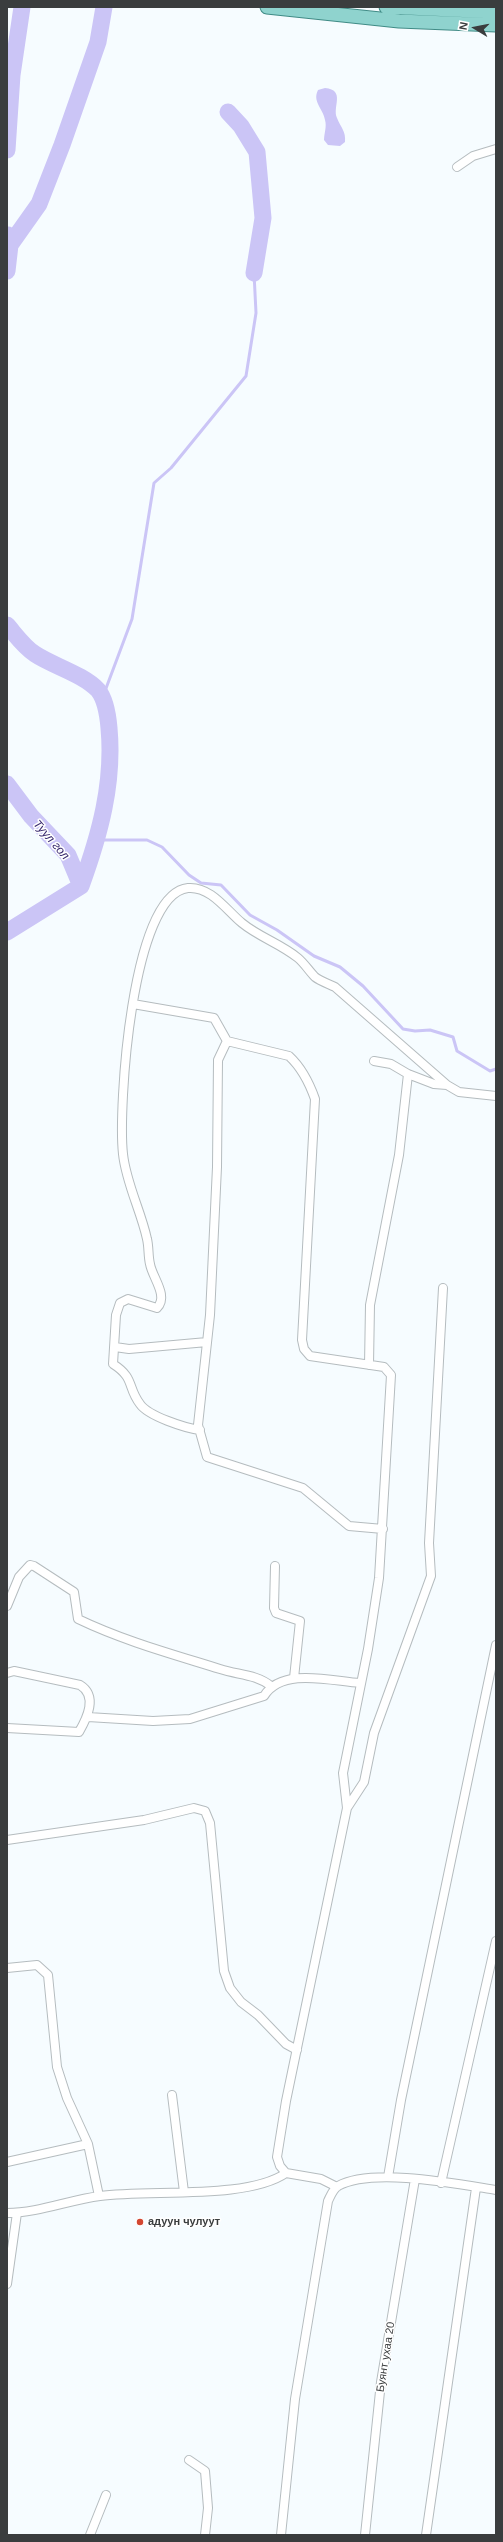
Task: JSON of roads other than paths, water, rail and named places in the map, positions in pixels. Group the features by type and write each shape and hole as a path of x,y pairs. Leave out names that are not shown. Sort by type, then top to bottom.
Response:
{"main road":[{"path":"267,7 399,22 496,25"},
{"path":"386,7 496,12"}],"street":[{"path":"457,167 473,156 496,149"},
{"path":"200,1430 189,1429 145,1410 139,1403 125,1372 113,1364 116,1315 120,1303 128,1299 157,1308 160,1305 161,1291 150,1264 148,1240 123,1156 122,1112 128,1028 147,936 169,898 188,888 204,892 215,898 243,924 298,958 316,978 335,986 447,1085 460,1092 496,1096"},
{"path":"133,1004 214,1018 227,1040 289,1056 296,1062 309,1083 315,1099 303,1344 310,1356 384,1367 391,1375 383,1529 376,1594 343,1772 347,1808 297,2050 277,2157 280,2166 286,2173 321,2179 337,2187"},
{"path":"227,1040 218,1060 217,1167 207,1342 198,1425 207,1457 303,1488 349,1526 383,1529"},
{"path":"374,1061 391,1064 408,1074 434,1084 447,1085"},
{"path":"369,1365 370,1305 399,1155 408,1074"},
{"path":"347,1808 364,1782 374,1733 431,1576 429,1544 443,1288"},
{"path":"115,1347 129,1349 207,1342"},
{"path":"7,1606 24,1569 30,1565 34,1566 74,1592 78,1619 114,1636 222,1670 260,1678 271,1686"},
{"path":"275,1566 274,1608 276,1612 300,1621 294,1678"},
{"path":"388,2177 401,2100 496,1644"},
{"path":"7,1673 14,1671 80,1685 86,1688 90,1696 88,1717 79,1732 7,1728"},
{"path":"88,1717 153,1721 190,1719 264,1696 271,1686 294,1678 360,1683"},
{"path":"7,1840 144,1820 194,1808 205,1811 210,1822 224,1971 230,1988 241,2002 258,2015 286,2044 297,2050"},
{"path":"441,2183 496,1941"},
{"path":"7,1968 38,1965 48,1975 57,2066 67,2098 88,2144 99,2196"},
{"path":"172,2094 184,2192"},
{"path":"7,2162 88,2144"},
{"path":"7,2213 17,2213 99,2196 184,2192 267,2184 286,2173"},
{"path":"281,2535 301,2363 328,2201 337,2187 348,2182 388,2177 415,2179 496,2190"},
{"name":"Буянт ухаа 20","path":"365,2535 381,2382 415,2179"},
{"path":"426,2535 476,2188"},
{"path":"7,2284 17,2213"},
{"path":"189,2460 205,2471 208,2508 205,2535"},
{"path":"90,2535 106,2495"}],"waterway":[{"path":"7,150 12,75 22,7"},
{"path":"10,245 39,204 62,145 98,42 104,7"},
{"path":"228,112 241,126 257,152 263,218 254,273"},
{"path":"7,271 10,245 8,235"},
{"path":"102,699 132,619 154,483 171,468 246,376 256,313 254,273"},
{"path":"7,625 23,644 35,654 92,684 101,694 105,703 109,723 110,748 107,788 100,828 81,886"},
{"name":"Туул гол","path":"7,784 31,816 68,855 81,886 7,932"},
{"path":"98,840 147,840 162,847 189,875 201,883 221,885 250,915 277,930 314,956 340,967 363,986 403,1029 415,1031 430,1030 453,1037 457,1051 490,1071 496,1069"}],"place":[{"name":"адуун чулуут","path":"140,2222"}]}
